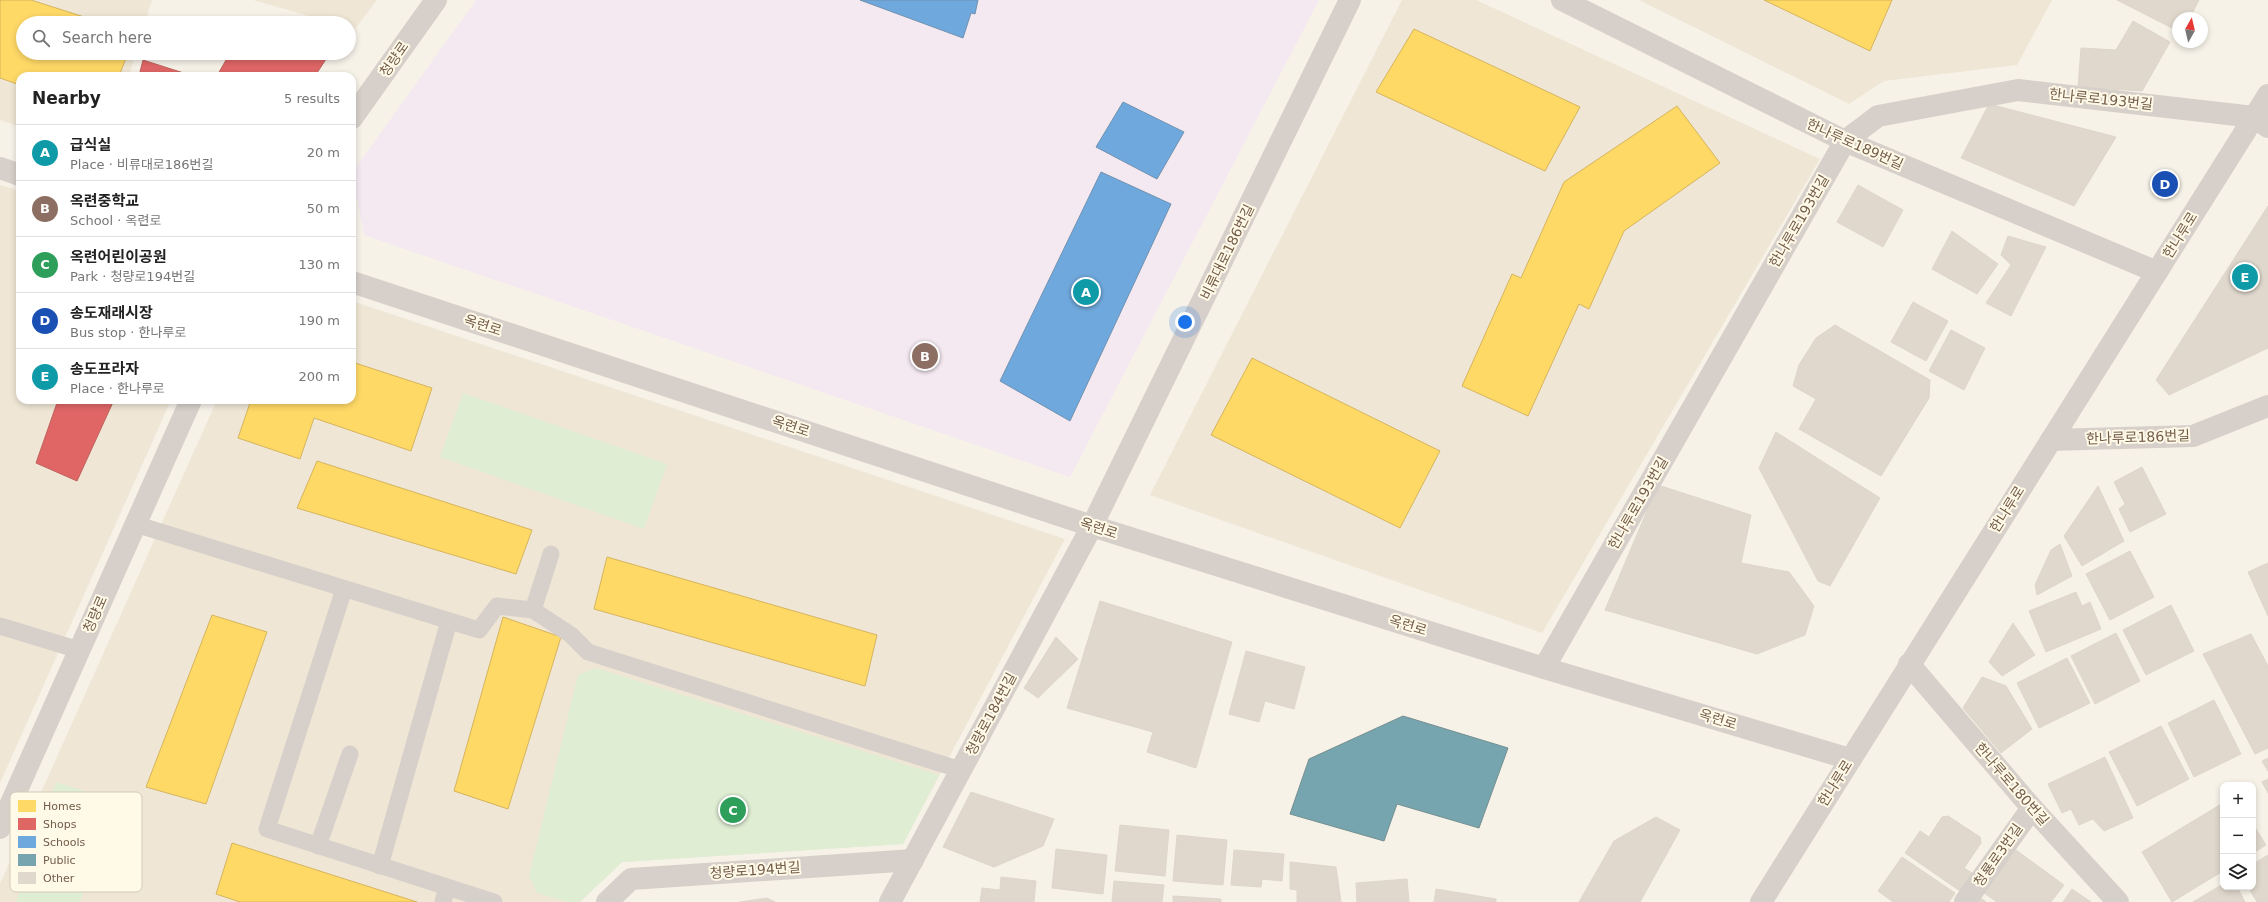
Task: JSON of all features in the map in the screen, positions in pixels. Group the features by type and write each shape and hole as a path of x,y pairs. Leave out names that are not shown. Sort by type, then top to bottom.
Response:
{"street":[{"name":"청량로","path":"356,112 436,0"},
{"name":"비류대로186번길","path":"1092,526 1350,0"},
{"name":"한나루로189번길","path":"1562,0 1845,141 2157,272"},
{"name":"한나루로193번길","path":"1544,668 1845,141 1878,116 2018,90 2261,122"},
{"name":"한나루로","path":"1761,902 1909,664 2157,272 2261,122 2268,95"},
{"path":"0,168 16,174"},
{"name":"옥련로","path":"356,283 1092,526 1544,668 1850,759"},
{"name":"청량로","path":"16,792 189,404"},
{"name":"한나루로186번길","path":"2051,440 2193,436 2268,406"},
{"name":"청량로184번길","path":"890,902 1092,526"},
{"name":"한나루로180번길","path":"1909,664 2032,808 2118,902"},
{"name":"청량로","path":"0,828 10,805"},
{"name":"청룡로3번길","path":"1965,902 2032,808"},
{"name":"청량로194번길","path":"607,902 631,879 913,860"}],"lane":[{"path":"135,524 344,590 479,630 497,606 533,610 571,635 588,652 961,770"},
{"path":"533,610 552,554"},
{"path":"344,590 267,829 380,866 445,895 494,902"},
{"path":"380,866 449,621"},
{"path":"0,626 79,650"},
{"path":"318,846 350,754"}],"shaded area":[{"path":"0,0 152,0 147,16 16,16 16,60 134,60 130,72 16,72 16,126 0,120"},
{"path":"253,0 377,0 356,28 356,16 309,16"},
{"path":"476,0 1319,0 1070,477 364,235 356,194 356,167"},
{"path":"1402,0 1476,0 1820,159 1542,633 1150,495"},
{"path":"1639,0 2052,0 2017,65 1884,81 1849,104"},
{"path":"0,185 16,190 16,404 169,404 0,783"},
{"path":"356,302 1065,539 903,844 622,862 580,902 0,902 0,884 10,862 10,892 142,892 142,792 41,792 215,404 356,404"}],"green space":[{"path":"463,393 667,464 644,529 440,457"},
{"path":"596,668 939,775 903,844 622,862 580,902 568,902 537,893 529,876 578,675"},
{"path":"56,782 88,792 53,792"},
{"path":"19,892 83,892 80,902 16,902"}],"building: Homes":[{"path":"0,0 31,0 81,16 16,16 16,60 125,60 121,72 16,72 16,84 0,78"},
{"path":"1764,0 1892,0 1870,51"},
{"path":"1414,29 1580,107 1545,171 1376,92"},
{"path":"1677,106 1720,163 1624,231 1589,309 1579,304 1528,416 1462,386 1512,274 1521,278 1564,182"},
{"path":"1252,358 1440,451 1400,528 1211,435"},
{"path":"356,363 432,388 411,451 314,418 300,459 238,438 250,404 356,404"},
{"path":"317,461 532,530 516,574 297,508"},
{"path":"607,557 877,635 865,686 594,609"},
{"path":"212,615 267,632 206,804 146,787"},
{"path":"503,617 561,637 508,809 454,791"},
{"path":"232,843 417,902 240,902 216,894"}],"building: Shops":[{"path":"143,60 180,72 140,72"},
{"path":"226,60 325,60 318,72 219,72"},
{"path":"57,404 112,404 77,481 36,463"}],"building: Schools":[{"path":"860,0 978,0 975,14 971,13 963,38"},
{"path":"1123,102 1184,132 1157,179 1096,147"},
{"path":"1101,172 1171,204 1070,421 1000,381"}],"building: Public":[{"path":"1403,716 1508,748 1479,828 1397,804 1384,841 1290,814 1309,759"}],"building: Other":[{"path":"2117,0 2199,0 2193,12 2172,12 2172,28"},
{"path":"2133,21 2170,42 2142,91 2078,87 2081,48 2116,50"},
{"path":"1989,104 2116,137 2074,206 1961,158"},
{"path":"1858,185 1903,210 1883,247 1837,222"},
{"path":"2268,206 2268,348 2169,395 2156,380"},
{"path":"1952,231 1998,264 1977,294 1932,269"},
{"path":"2008,236 2046,247 2011,316 1986,303 2011,265 2001,255"},
{"path":"1913,302 1948,321 1926,361 1891,342"},
{"path":"1835,325 1930,380 1929,398 1881,476 1799,429 1816,399 1793,386 1799,365 1816,338"},
{"path":"1951,330 1985,348 1964,390 1929,371"},
{"path":"1776,432 1880,498 1830,586 1818,581 1759,468"},
{"path":"2142,467 2166,514 2130,532 2119,509 2125,504 2114,482"},
{"path":"1658,485 1751,515 1741,563 1789,572 1814,606 1805,635 1757,654 1605,610"},
{"path":"2098,486 2124,541 2082,566 2064,536"},
{"path":"2060,544 2072,576 2037,595 2035,585 2051,550"},
{"path":"2130,551 2154,597 2110,620 2086,574"},
{"path":"2268,563 2268,616 2248,572"},
{"path":"2076,592 2082,606 2090,602 2101,629 2046,652 2029,611"},
{"path":"1100,601 1232,642 1196,768 1147,752 1153,732 1067,708"},
{"path":"2171,605 2194,651 2146,675 2123,630"},
{"path":"2013,623 2035,655 2002,676 1989,662"},
{"path":"2116,633 2140,681 2095,704 2071,656"},
{"path":"2251,634 2268,666 2268,748 2255,754 2203,654"},
{"path":"1056,637 1078,659 1038,698 1024,688"},
{"path":"1246,651 1305,667 1294,709 1265,701 1259,722 1229,714"},
{"path":"2067,658 2090,703 2039,728 2017,683"},
{"path":"1982,677 2006,686 2032,729 2001,753 1963,708"},
{"path":"2214,700 2241,754 2194,777 2168,723"},
{"path":"2161,726 2189,779 2137,806 2109,752"},
{"path":"2105,757 2133,818 2104,831 2093,819 2079,825 2071,809 2062,813 2048,784"},
{"path":"2268,758 2268,771 2262,761"},
{"path":"2268,779 2268,793 2262,782"},
{"path":"971,792 1054,819 1043,846 994,867 943,847"},
{"path":"2220,805 2220,873 2172,902 2142,852"},
{"path":"1948,816 1980,837 1981,843 1964,868 1972,873 1960,891 1905,853 1920,831 1929,837 1942,817"},
{"path":"1656,817 1680,830 1640,902 1579,902 1614,841"},
{"path":"1120,825 1169,830 1165,876 1115,871"},
{"path":"2256,829 2266,845 2256,851"},
{"path":"1177,835 1227,840 1223,885 1173,881"},
{"path":"1056,849 1107,855 1103,894 1052,888"},
{"path":"1234,850 1284,854 1282,881 1262,879 1261,887 1231,885"},
{"path":"2016,850 2064,885 2051,902 1997,902 1984,893"},
{"path":"2268,855 2268,902 2257,902 2250,890 2256,890 2256,862"},
{"path":"1902,857 1955,893 1949,902 1893,902 1878,891"},
{"path":"1290,862 1336,867 1341,902 1297,902 1297,890 1290,889"},
{"path":"1001,877 1036,881 1034,902 980,902 982,888 1000,890"},
{"path":"1407,879 1409,902 1357,902 1356,883"},
{"path":"1114,881 1164,885 1162,902 1112,902"},
{"path":"2220,886 2220,890 2239,890 2245,902 2193,902"},
{"path":"1436,889 1496,899 1496,902 1434,902"},
{"path":"2072,889 2091,902 2063,902"},
{"path":"1173,896 1221,899 1221,902 1173,902"},
{"path":"767,898 775,902 740,902"},
{"path":"1981,898 1986,902 1978,902"}],"place":[{"name":"송도재래시장","path":"2165,184"},
{"name":"송도프라자","path":"2245,277"},
{"name":"급식실","path":"1086,292"},
{"name":"옥련중학교","path":"925,356"},
{"name":"옥련어린이공원","path":"733,810"}]}
